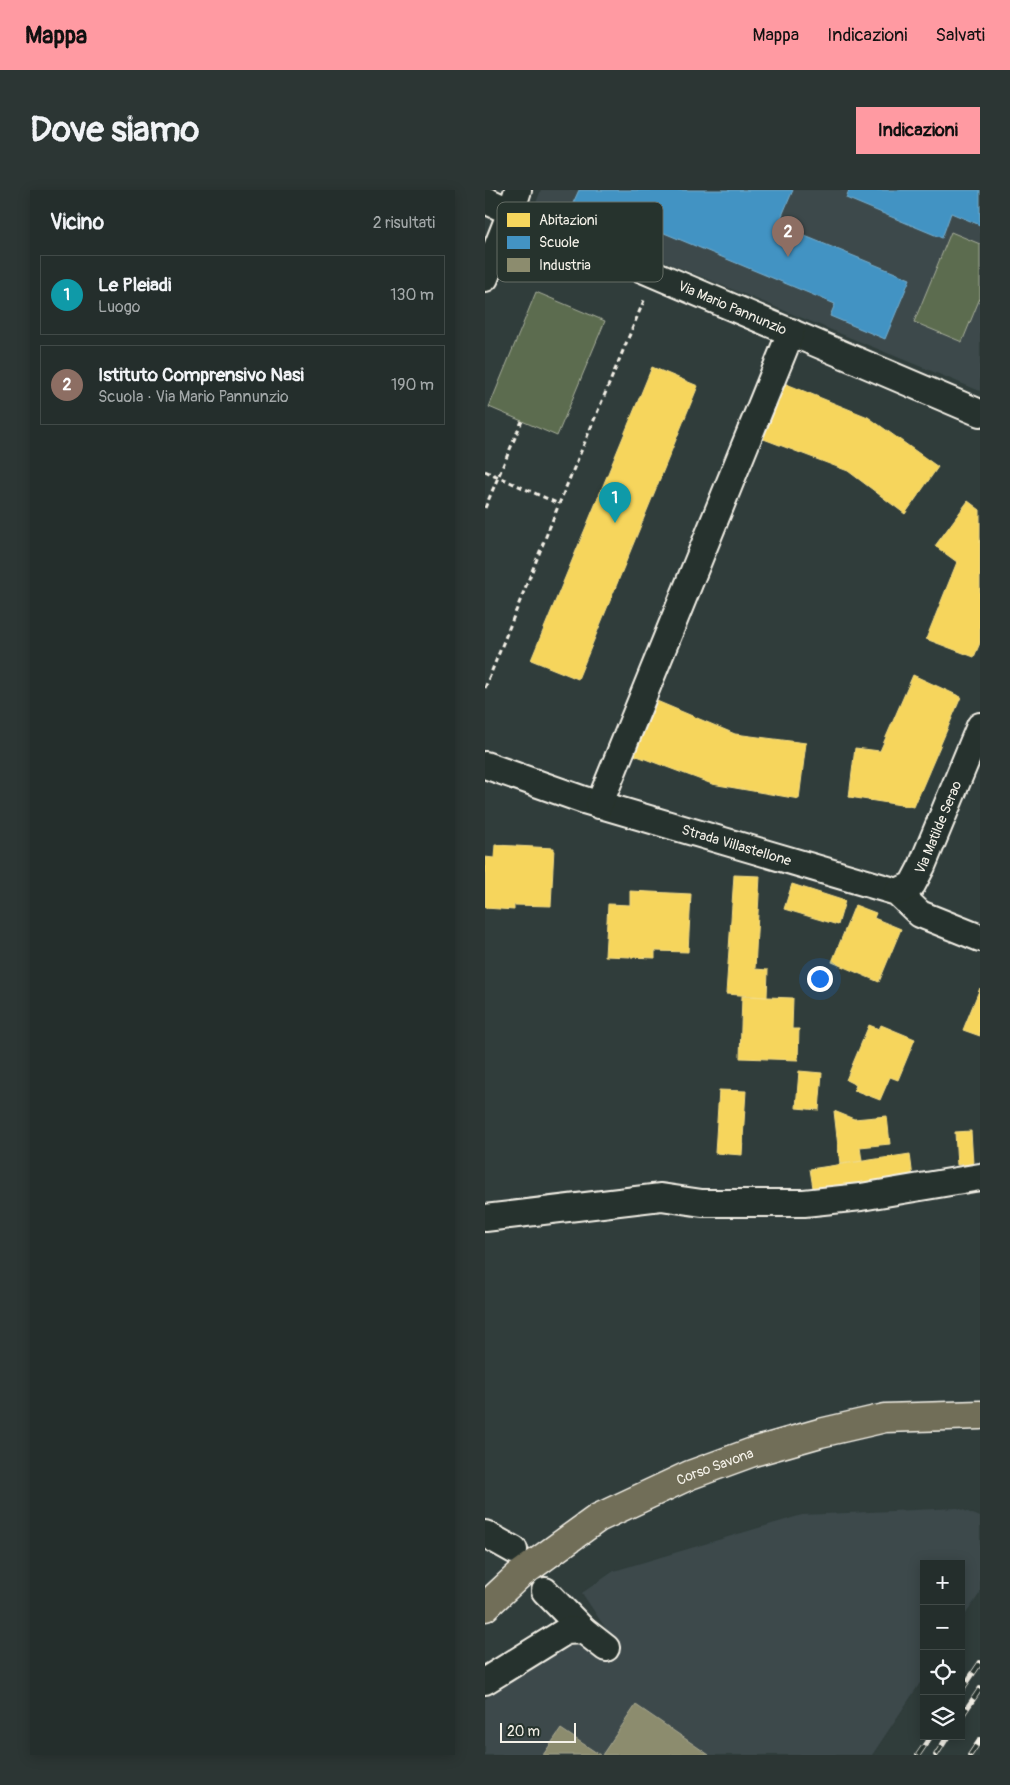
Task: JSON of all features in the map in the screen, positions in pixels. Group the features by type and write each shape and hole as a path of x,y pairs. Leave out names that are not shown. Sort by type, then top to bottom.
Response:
{"main road":[{"name":"Corso Savona","path":"485,1607 518,1576 598,1518 690,1475 753,1452 820,1432 885,1418 980,1415"}],"street":[{"name":"Via Mario Pannunzio","path":"485,200 514,201"},
{"path":"485,278 497,246"},
{"name":"Via Mario Pannunzio","path":"663,277 980,413"},
{"path":"599,805 791,332"},
{"name":"Via Matilde Serao","path":"897,892 912,885 922,866 980,726"},
{"name":"Strada Villastellone","path":"485,765 599,805 897,892 920,914 980,938"},
{"path":"485,1218 661,1197 702,1203 804,1203 861,1197 980,1177"},
{"path":"485,1534 514,1550"},
{"path":"545,1591 583,1630 606,1648"},
{"path":"488,1686 566,1631 583,1630"}],"path":[{"path":"485,688 652,282"},
{"path":"485,508 522,421"},
{"path":"485,471 559,504"}],"shaded area":[{"path":"541,190 980,190 980,391 663,261 663,202 536,202"},
{"path":"958,1508 980,1517 980,1593 965,1615 965,1560 920,1560 920,1683 872,1755 485,1755 485,1699 562,1648 612,1638 582,1593 614,1571 802,1515"}],"green space":[{"path":"951,232 980,244 980,298 962,342 914,322"},
{"path":"536,292 605,321 557,436 489,407"}],"building: Abitazioni":[{"path":"652,367 698,386 578,679 531,660"},
{"path":"784,383 868,417 938,467 905,514 848,471 761,438"},
{"path":"968,501 980,510 980,643 974,657 926,639 957,562 935,546"},
{"path":"913,675 961,697 914,807 849,797 855,748 880,751"},
{"path":"652,699 735,734 806,743 799,799 712,784 629,753"},
{"path":"495,845 554,848 551,906 514,905 514,910 485,908 485,857 494,858"},
{"path":"734,875 760,876 755,969 768,970 767,997 726,994"},
{"path":"792,884 845,901 838,925 784,909"},
{"path":"630,891 691,894 688,952 655,951 655,958 605,956 608,904 630,905"},
{"path":"855,905 876,913 874,918 901,929 879,982 832,962"},
{"path":"980,988 980,1036 963,1030"},
{"path":"742,996 793,998 792,1029 799,1029 798,1060 740,1058"},
{"path":"869,1025 879,1029 881,1025 915,1039 898,1080 890,1077 880,1100 854,1090 856,1085 846,1080"},
{"path":"799,1071 822,1073 819,1110 796,1108"},
{"path":"719,1090 746,1091 742,1155 715,1153"},
{"path":"834,1111 854,1119 887,1116 890,1144 860,1147 862,1161 840,1164"},
{"path":"971,1131 973,1164 957,1165 955,1132"},
{"path":"910,1154 913,1178 814,1194 810,1169"}],"building: Scuole":[{"path":"579,190 793,190 778,225 910,279 885,339 830,316 835,304 663,233 663,202 573,202"},
{"path":"849,190 980,190 980,225 951,213 942,238 846,198"}],"building: Industria":[{"path":"636,1705 709,1755 602,1755"},
{"path":"561,1729 600,1755 543,1755"}],"railway":[{"path":"965,1685 980,1663"},
{"path":"965,1711 980,1689"},
{"path":"918,1755 928,1740"},
{"path":"936,1755 945,1740"},
{"path":"970,1755 980,1740"}],"place":[{"name":"Istituto Comprensivo Nasi","path":"788,257"},
{"name":"Le Pleiadi","path":"615,523"}]}
